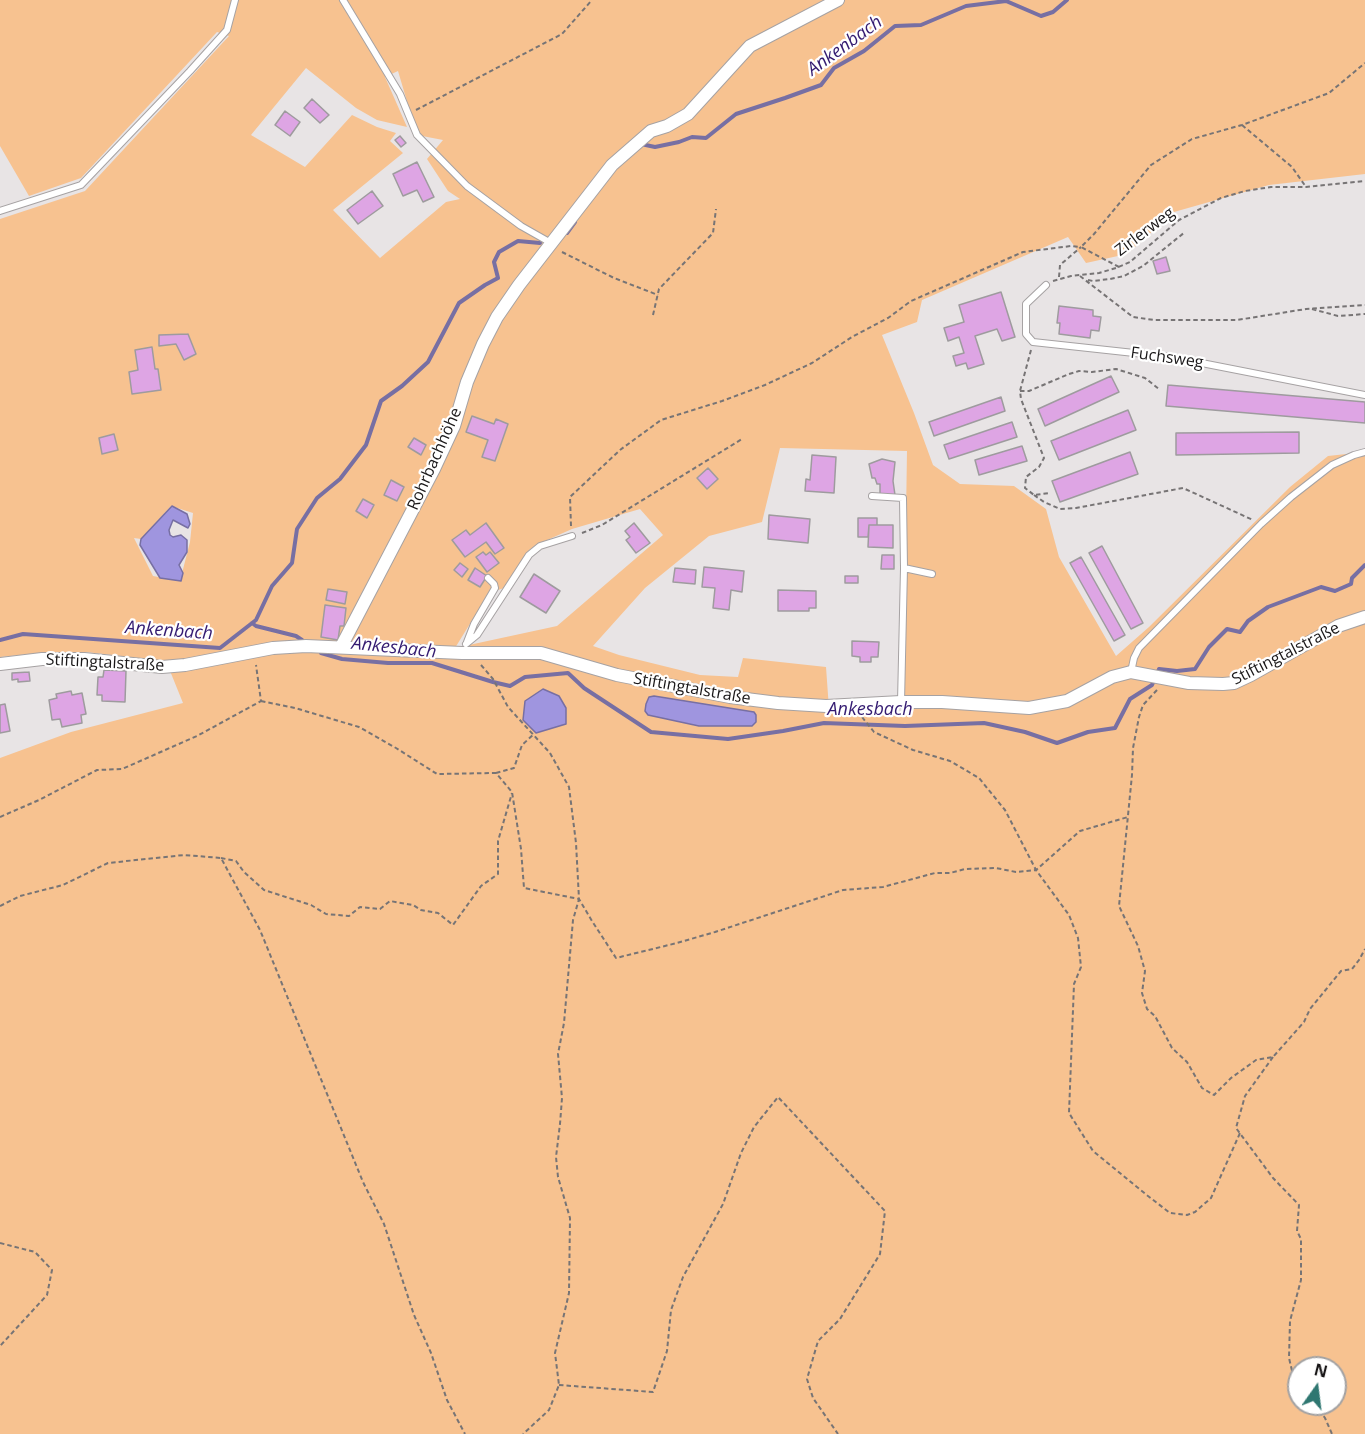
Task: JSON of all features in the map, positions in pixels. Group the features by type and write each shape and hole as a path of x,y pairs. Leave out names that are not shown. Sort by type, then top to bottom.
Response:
{"street":[{"name":"Rohrbachhöhe","path":"341,647 434,469 454,426 467,382 497,317 519,285 612,165 651,131 667,126 687,114 750,46 838,0"},
{"name":"Stiftingtalstraße","path":"0,664 42,659 84,659 162,667 306,646 464,648 541,653 617,675 730,697 778,703 826,706 942,702 1029,708 1067,701 1112,677 1131,672 1189,683 1234,683 1338,626 1365,617"}],"lane":[{"path":"0,211 81,185 227,30 235,0"},
{"path":"343,0 400,94 417,135 467,186 550,245"},
{"path":"1033,342 1026,334 1026,304 1046,285"},
{"name":"Fuchsweg","path":"1033,342 1171,357 1365,394"},
{"path":"1131,672 1139,648 1260,524 1332,465 1365,452"},
{"path":"872,496 903,498 901,702"},
{"path":"464,648 477,634 529,555 540,546 572,536"},
{"path":"904,568 932,574"},
{"path":"464,648 474,624 495,588 488,578"}],"path":[{"path":"408,113 562,34 592,0"},
{"path":"1059,278 1060,265 1094,234 1151,165 1192,139 1242,125 1329,93 1365,63"},
{"path":"1242,125 1292,166 1306,186"},
{"name":"Zirlerweg","path":"1046,285 1059,278 1099,273 1130,262 1179,220 1221,198 1271,187 1365,181"},
{"path":"653,315 659,289 713,233 716,209"},
{"path":"1085,279 1093,281 1124,276 1143,266 1185,232"},
{"path":"550,245 614,278 658,295"},
{"path":"742,439 602,525 572,536 570,497 620,450 661,420 765,385 812,363 852,337 888,318 911,301 1023,252 1071,246 1081,248 1119,267"},
{"path":"1079,275 1133,317 1139,319 1237,320 1310,309 1365,305"},
{"path":"1310,309 1338,316 1365,314"},
{"path":"1033,342 1020,391 1044,458 1026,477 1025,488 1044,502 1060,508 1076,508 1183,488 1260,524"},
{"path":"1020,391 1029,391 1069,374 1116,369 1145,378 1159,389"},
{"path":"1034,495 1049,493"},
{"path":"254,652 261,701"},
{"path":"1160,678 1143,705 1133,748 1119,906 1138,946 1145,971 1142,993 1147,1009 1155,1016 1172,1048 1187,1062 1202,1088 1214,1095 1231,1078 1256,1060 1273,1057"},
{"path":"493,679 508,707 550,753 569,787 576,843 579,899 573,920 564,1023 558,1054 562,1098 556,1157 558,1177 570,1218 569,1293 555,1353 560,1386 549,1410 523,1434"},
{"path":"0,817 97,770 122,769 197,736 261,701 295,708 359,727 437,774 496,773 514,768 522,745 534,734"},
{"path":"863,718 874,732 913,750 950,761 979,778 1005,810 1036,870 1069,915 1078,938 1081,967 1074,984 1069,1113 1093,1151 1170,1213 1187,1215 1196,1212 1211,1198 1240,1134"},
{"path":"496,773 512,792 521,849 524,888 579,899 616,958 716,932 843,890 883,887 935,873 950,873 965,869 996,868 1016,872 1036,870 1080,831 1128,816"},
{"path":"0,906 20,896 63,885 108,863 184,855 236,861 244,872 264,890 311,905 326,914 349,916 360,907 380,909 390,901 438,913 453,925 481,886 498,874 498,841 512,792"},
{"path":"221,858 260,930 363,1182 384,1224 414,1315 431,1353 447,1400 465,1434"},
{"path":"1289,1356 1290,1321 1301,1280 1301,1239 1297,1231 1299,1205 1273,1178 1236,1128 1245,1096 1273,1057 1304,1022 1310,1009 1341,971 1352,969 1365,949"},
{"path":"560,1386 653,1392 667,1351 671,1310 683,1276 723,1204 741,1153 754,1128 778,1097 885,1211 880,1254 840,1319 818,1341 807,1379 813,1398 838,1434"},
{"path":"0,1243 35,1252 52,1270 47,1294 0,1346"},
{"path":"1324,1416 1332,1434"}],"shaded area":[{"path":"0,0 1365,0 1365,174 1269,185 1174,212 1127,254 1086,263 1068,237 922,300 917,322 882,335 933,465 960,484 1014,486 1046,509 1059,557 1116,656 1149,627 1290,487 1328,456 1365,452 1365,1434 0,1434 0,758 71,732 183,703 166,661 86,652 0,657 0,219 85,191 229,36 217,32 81,178 29,196 0,146","holes":["306,68 356,108 377,120 407,127 385,77 398,71 417,135 443,140 427,159 448,191 460,199 446,202 380,258 333,210 403,153 390,141 396,133 352,115 305,167 251,135","503,297 513,299 481,357 423,480 451,418 474,348","780,448 907,451 903,712 829,709 826,667 743,658 738,677 700,675 619,655 593,646 645,588 709,536 762,522","171,506 193,513 190,542 180,581 153,576 134,538 141,539","640,509 663,535 557,626 455,648 489,593 504,588 527,552 536,545 572,529","654,696 745,712 752,726 699,726 648,715"]},
{"path":"172,506 187,514 190,524 188,528 173,520 169,530 173,537 181,535 187,540 187,552 179,565 183,573 181,581 160,578 140,545 141,539"},
{"path":"543,689 559,696 566,708 566,724 536,733 523,720 525,701"},
{"path":"649,697 754,712 756,722 752,726 699,726 648,715 645,711 646,704"}],"building":[{"path":"312,99 329,115 320,123 304,108"},
{"path":"285,111 300,122 290,136 275,125"},
{"path":"400,136 406,143 401,147 395,140"},
{"path":"417,162 434,197 423,202 417,190 403,196 393,174"},
{"path":"372,191 383,206 358,224 347,210"},
{"path":"1166,257 1170,271 1157,274 1153,261"},
{"path":"1001,292 1015,337 1002,341 997,329 975,336 984,364 968,369 966,363 956,366 953,356 964,353 959,337 948,341 944,328 964,322 959,305"},
{"path":"1059,306 1093,310 1093,316 1101,317 1099,331 1091,330 1090,338 1059,334 1060,323 1057,323"},
{"path":"188,334 196,354 184,360 176,344 159,346 159,335"},
{"path":"152,347 161,390 132,394 129,372 138,370 135,350"},
{"path":"1111,376 1119,392 1045,426 1038,409"},
{"path":"1168,385 1365,402 1365,423 1166,406"},
{"path":"1001,397 1005,411 934,436 929,422"},
{"path":"1128,410 1136,430 1059,460 1051,441"},
{"path":"472,416 494,424 496,419 508,424 495,461 482,457 488,440 466,432"},
{"path":"1012,422 1017,437 949,459 944,445"},
{"path":"1299,432 1299,453 1176,455 1176,433"},
{"path":"114,434 118,450 102,454 99,438"},
{"path":"414,438 426,445 421,455 408,447"},
{"path":"1022,446 1027,461 979,475 975,460"},
{"path":"1130,452 1138,474 1060,502 1052,481"},
{"path":"812,455 836,457 834,493 805,491 806,479 810,480"},
{"path":"882,459 895,462 893,481 895,495 880,496 880,484 872,478 869,464"},
{"path":"708,468 718,479 707,489 697,478"},
{"path":"391,480 404,487 397,501 384,495"},
{"path":"363,499 374,505 367,518 356,511"},
{"path":"769,515 810,519 808,543 768,539"},
{"path":"858,518 877,518 877,525 869,525 868,537 858,537"},
{"path":"486,523 504,548 495,554 486,542 465,557 452,540 466,530 470,535"},
{"path":"634,523 650,543 636,553 626,540 630,537 625,531"},
{"path":"869,525 893,525 893,548 868,547"},
{"path":"1102,546 1143,623 1131,629 1089,553"},
{"path":"483,552 486,555 490,552 499,563 487,572 476,557"},
{"path":"882,555 894,555 894,569 881,569"},
{"path":"1081,557 1125,635 1114,641 1070,563"},
{"path":"460,563 468,569 462,577 454,570"},
{"path":"704,567 744,571 742,592 731,590 729,610 713,608 715,588 702,587"},
{"path":"475,568 487,576 480,587 468,580"},
{"path":"675,568 696,570 695,584 673,582"},
{"path":"534,574 560,591 546,613 520,597"},
{"path":"845,576 858,576 858,583 845,583"},
{"path":"328,589 347,592 345,604 326,600"},
{"path":"778,590 816,591 816,608 809,608 809,611 778,611"},
{"path":"325,605 346,608 344,626 340,626 338,640 321,637"},
{"path":"852,641 879,642 878,657 871,657 871,662 860,662 860,657 852,656"},
{"path":"104,670 126,671 125,702 102,701 102,695 97,695 98,677 103,677"},
{"path":"29,672 30,681 12,680 12,673"},
{"path":"71,691 72,695 82,693 86,714 81,715 82,723 62,727 60,719 52,720 49,700 57,698 56,694"},
{"path":"5,704 10,731 0,733 0,705"}],"waterway":[{"name":"Ankenbach","path":"641,144 655,147 692,137 706,138 736,114 821,85 834,68 864,51 895,26 921,25 966,6 1006,1 1041,16 1053,12 1067,0"},
{"name":"Ankenbach","path":"567,233 575,222"},
{"name":"Ankenbach","path":"0,640 23,634 220,648 256,620 272,586 292,563 297,529 317,498 340,479 366,445 381,401 402,386 428,362 459,303 498,278 494,262 499,252 518,241 540,243"},
{"name":"Ankesbach","path":"321,653 342,659 388,663 432,663 510,686 525,677 568,673 584,688 651,732 728,739 824,723 905,726 984,723 1025,732 1057,743 1088,732 1115,728 1130,699 1152,685 1159,669 1177,671 1195,669 1209,647 1227,629 1240,632 1248,621 1268,607 1321,587 1335,591 1351,584 1352,578 1365,565"},
{"name":"Ankesbach","path":"252,623 296,636 302,640"}]}
